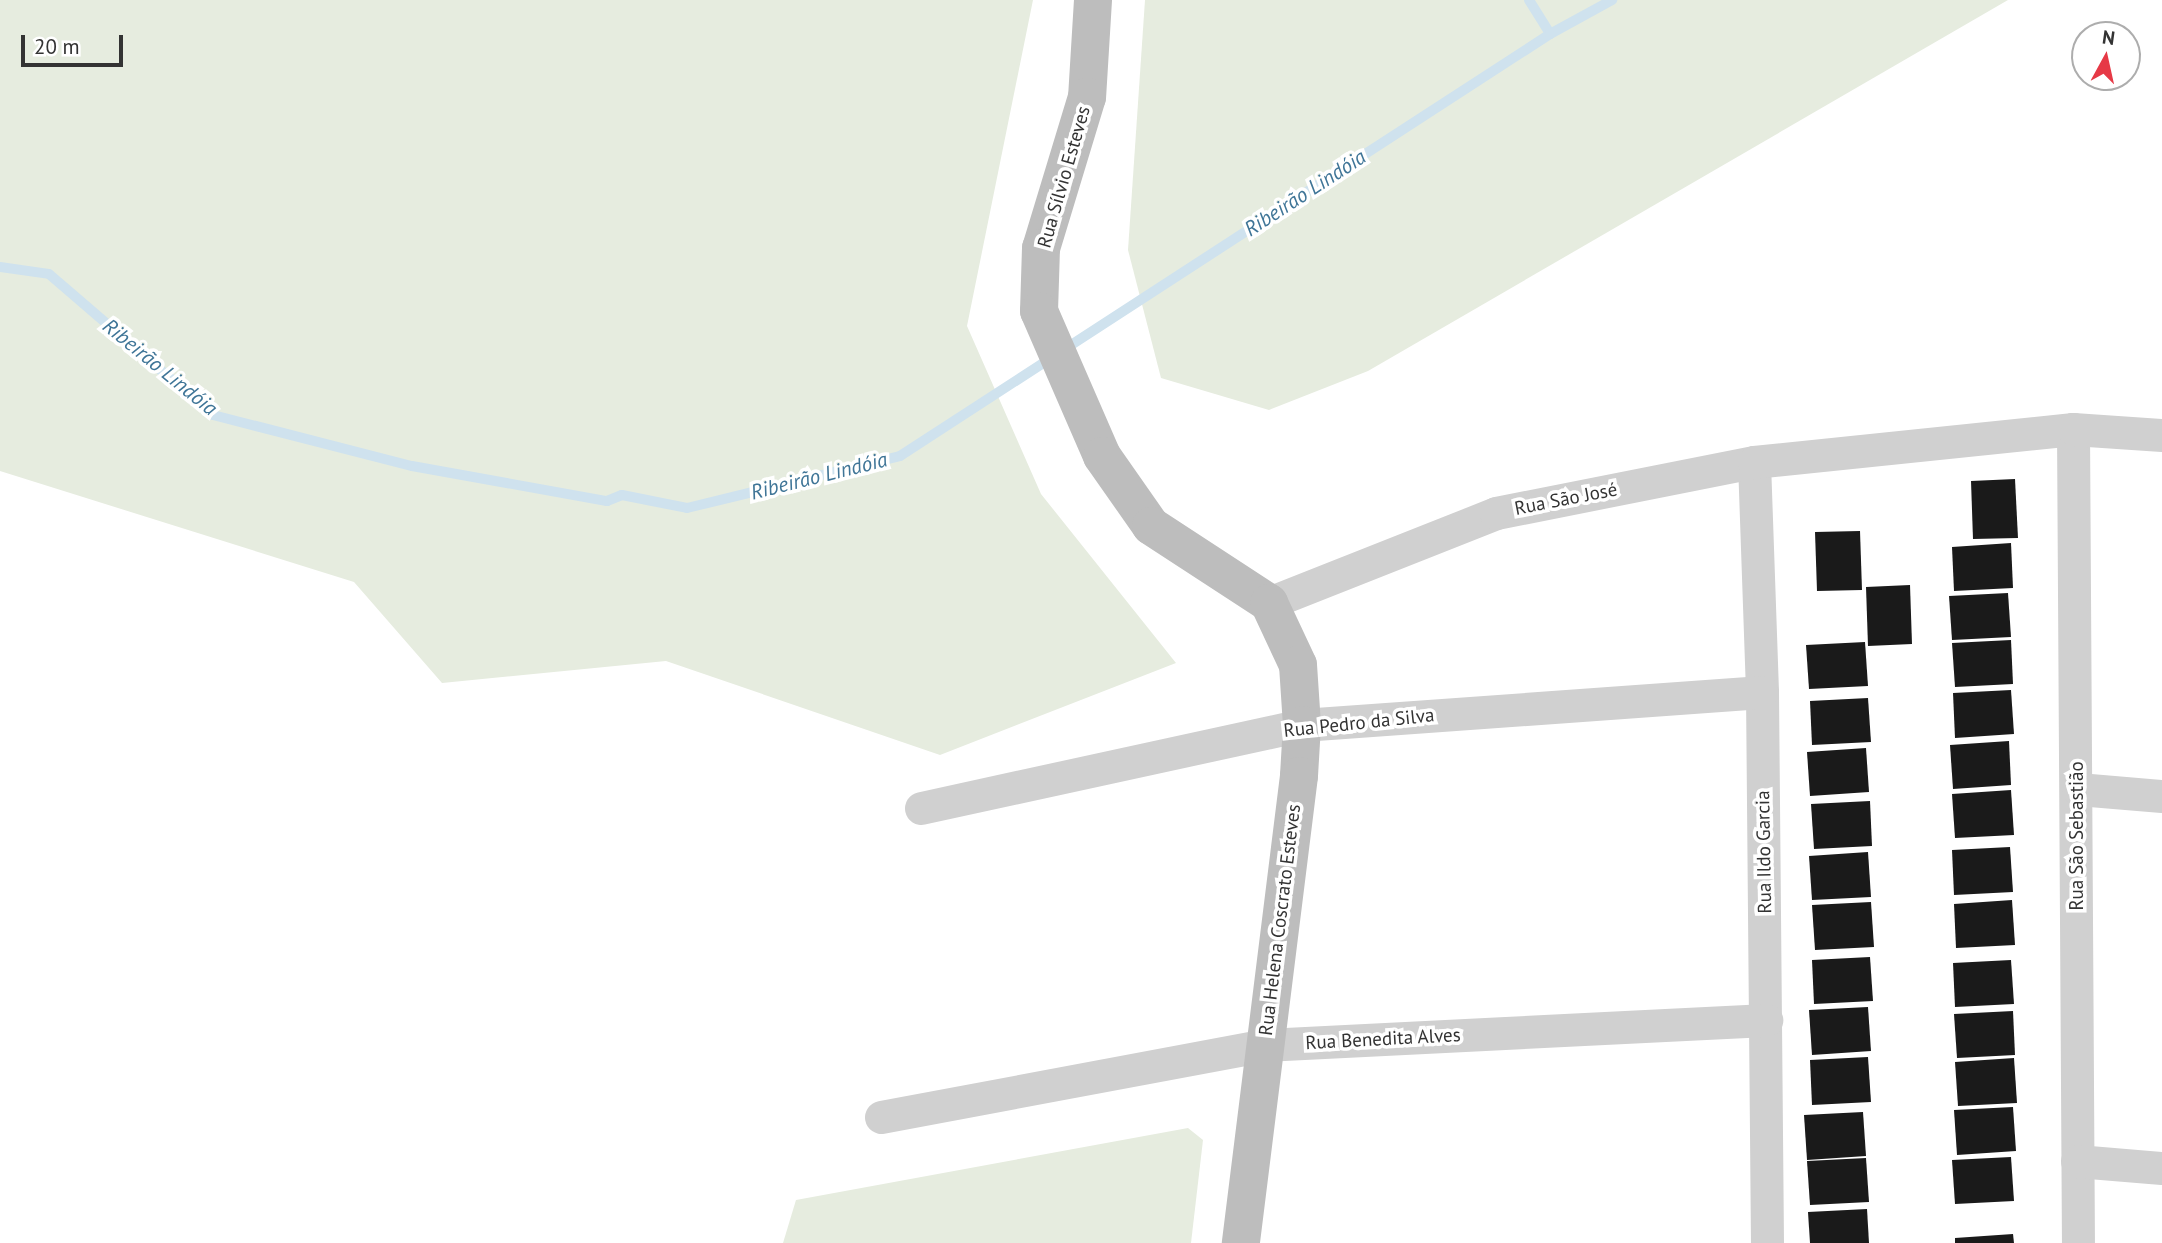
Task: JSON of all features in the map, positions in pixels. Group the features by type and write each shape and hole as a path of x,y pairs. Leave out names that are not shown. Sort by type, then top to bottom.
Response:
{"street":[{"name":"Rua Sílvio Esteves","path":"1093,0 1087,97 1041,248 1039,311 1102,456 1151,526 1269,603"},
{"name":"Rua São José","path":"1269,603 1496,513 1754,462 2073,429 2162,435"},
{"name":"Rua São Sebastião","path":"2073,429 2078,789 2078,1243"},
{"name":"Rua Ildo Garcia","path":"1754,462 1762,692 1767,1243"},
{"name":"Rua Helena Coscrato Esteves","path":"1241,1243 1302,725 1298,665 1269,603"},
{"name":"Rua Pedro da Silva","path":"921,808 1302,725 1762,692"},
{"path":"2078,789 2162,796"},
{"name":"Rua Benedita Alves","path":"881,1117 1264,1045 1766,1020"},
{"path":"2077,1161 2162,1168"}],"shaded area":[{"path":"0,0 1033,0 967,326 1041,494 1176,663 940,755 666,661 442,683 354,582 0,471"},
{"path":"1145,0 2008,0 1368,371 1269,410 1161,378 1128,250"},
{"path":"1188,1128 1203,1140 1191,1243 783,1243 796,1200"}],"building":[{"path":"2015,479 2018,538 1973,539 1971,481"},
{"path":"1860,531 1862,590 1817,591 1815,532"},
{"path":"2011,543 2013,588 1954,591 1952,547"},
{"path":"1910,585 1912,644 1868,646 1866,587"},
{"path":"2008,593 2011,637 1952,640 1949,596"},
{"path":"2011,640 2013,684 1955,687 1952,643"},
{"path":"1865,642 1868,686 1809,689 1806,645"},
{"path":"2011,690 2014,734 1955,738 1953,693"},
{"path":"1868,698 1871,742 1812,745 1810,701"},
{"path":"2009,741 2011,785 1953,789 1950,745"},
{"path":"1866,748 1869,792 1810,796 1807,752"},
{"path":"2011,790 2014,835 1955,838 1952,794"},
{"path":"1870,801 1872,846 1814,849 1811,804"},
{"path":"2010,847 2013,892 1954,895 1952,850"},
{"path":"1868,852 1871,897 1812,900 1809,856"},
{"path":"2012,900 2015,945 1956,948 1954,904"},
{"path":"1871,902 1874,947 1815,950 1812,905"},
{"path":"1870,957 1873,1001 1814,1004 1812,960"},
{"path":"2011,960 2014,1004 1955,1007 1953,963"},
{"path":"1868,1007 1871,1051 1812,1055 1809,1010"},
{"path":"2013,1011 2015,1055 1957,1058 1954,1014"},
{"path":"1868,1057 1871,1102 1812,1105 1810,1060"},
{"path":"2014,1058 2017,1103 1958,1106 1955,1062"},
{"path":"2013,1107 2016,1151 1957,1155 1954,1110"},
{"path":"1863,1112 1866,1156 1807,1160 1804,1115"},
{"path":"2011,1157 2014,1201 1955,1204 1952,1160"},
{"path":"1866,1158 1869,1202 1810,1205 1807,1161"},
{"path":"1867,1209 1869,1243 1810,1243 1808,1212"},
{"path":"2013,1234 2014,1243 1955,1243 1955,1238"}],"waterway":[{"path":"1529,0 1550,34"},
{"name":"Ribeirão Lindóia","path":"0,267 49,274 213,415 412,466 607,501 622,495 687,508 900,456 1550,34 1612,0"}]}
